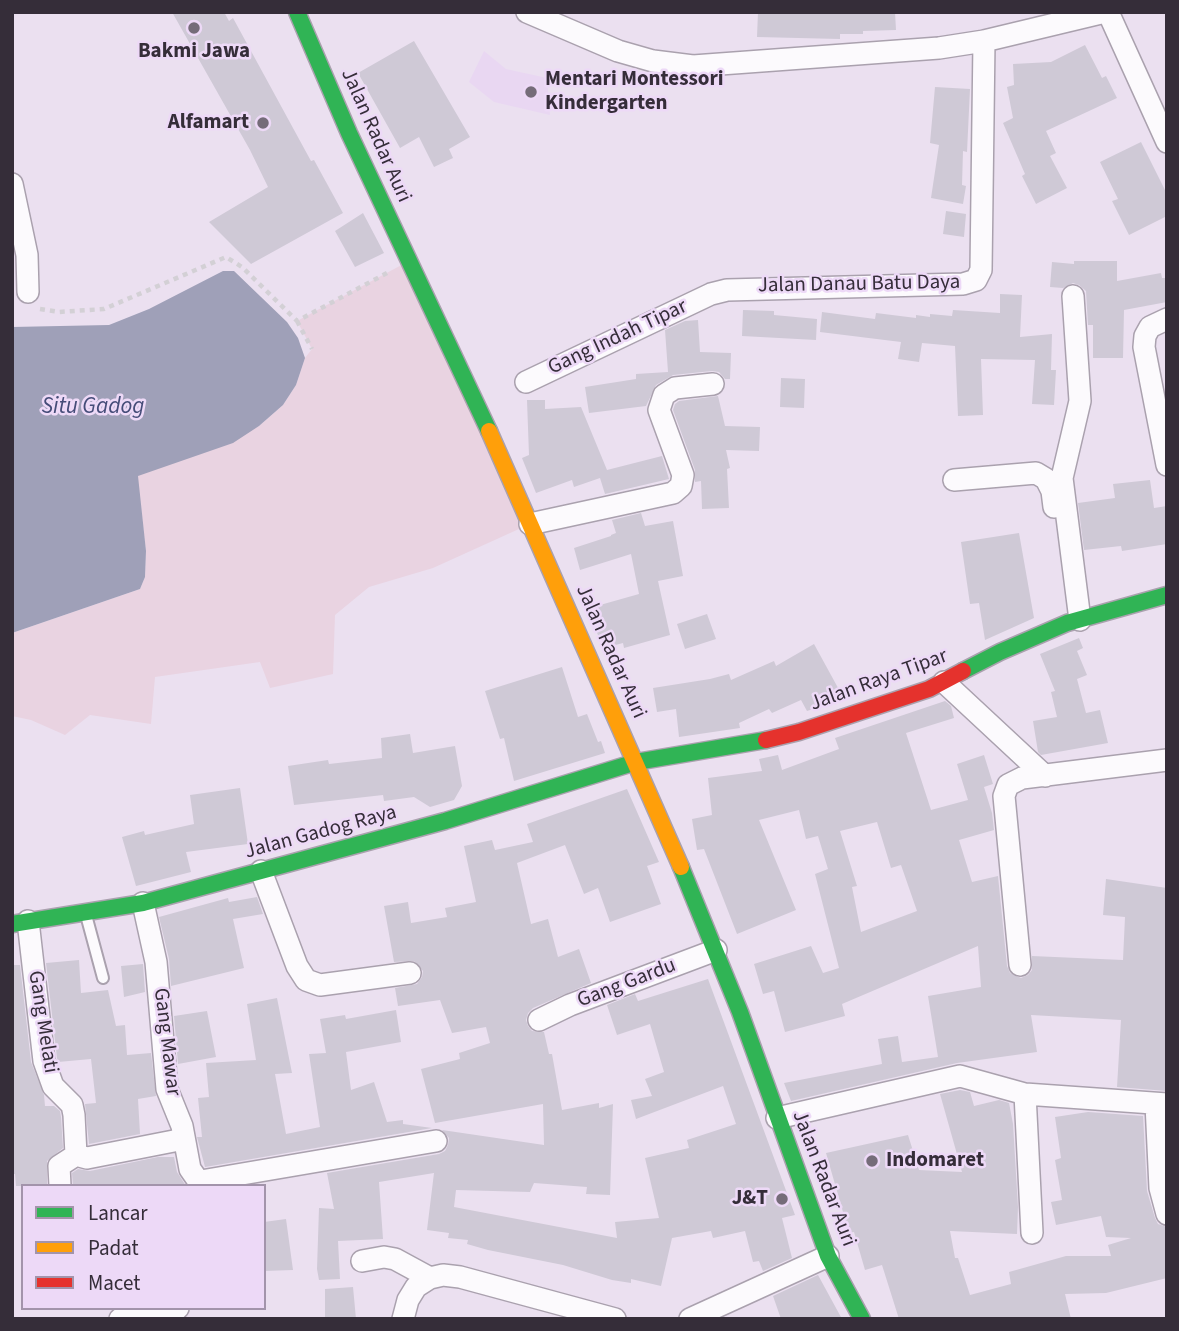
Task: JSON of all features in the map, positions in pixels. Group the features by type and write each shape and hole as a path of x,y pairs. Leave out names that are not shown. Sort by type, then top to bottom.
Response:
{"main road":[{"name":"Jalan Radar Auri","path":"296,12 349,134 501,457 636,762 716,950 828,1256 862,1319"},
{"name":"Jalan Raya Tipar","path":"636,762 748,744 846,718 944,682 1000,652 1073,621 1167,595"},
{"name":"Jalan Gadog Raya","path":"20,923 143,903 445,821 636,762"}],"street":[{"path":"527,12 618,51 653,61 693,66 939,48 984,41 1107,12 1167,142"},
{"name":"Jalan Danau Batu Daya","path":"711,294 737,288 963,284 976,279 981,270 984,41"},
{"path":"12,184 15,209 27,255 29,300"},
{"name":"Gang Indah Tipar","path":"526,382 711,294"},
{"path":"1073,296 1080,401 1062,478 1073,621"},
{"path":"1167,319 1150,327 1144,347 1167,465"},
{"path":"530,524 673,493 681,485 683,475 659,410 664,395 675,388 713,384"},
{"path":"954,480 1036,473 1046,479 1052,491 1073,621"},
{"path":"944,682 1045,776"},
{"path":"1020,965 1005,790 1008,785 1017,779 1167,760"},
{"path":"261,871 297,966 306,980 320,985 410,973"},
{"name":"Gang Mawar","path":"143,903 156,962 167,1089 178,1115 190,1169 201,1181 219,1182"},
{"name":"Gang Melati","path":"20,923 44,1061 53,1086 72,1105 76,1155"},
{"name":"Gang Gardu","path":"539,1020 570,1005 716,950"},
{"path":"777,1118 960,1076 1025,1094 1161,1104 1160,1188 1167,1214"},
{"path":"1025,1094 1032,1233"},
{"path":"60,1184 59,1166 76,1155 87,1158 184,1139"},
{"path":"219,1182 436,1141"},
{"path":"690,1319 828,1256"},
{"path":"362,1261 384,1257 395,1259 430,1278"},
{"path":"403,1319 408,1300 416,1287 430,1278 443,1275 460,1277 615,1319"},
{"path":"120,1319 167,1310"}],"lane":[{"path":"85,912 103,978"}],"path":[{"path":"29,300 59,312 104,309 226,257 242,267 297,321 313,349"},
{"path":"297,321 409,261"}],"shaded area":[{"path":"484,51 506,69 547,78 550,115 494,102 469,82"},
{"path":"409,261 530,524 433,568 369,587 335,615 333,674 270,688 260,662 155,677 151,724 90,715 65,735 31,720 12,716 12,633 140,589 145,577 146,551 137,476 259,426 283,405 296,385 305,358 312,349 297,321"}],"water":[{"name":"Situ Gadog","path":"223,271 234,271 287,322 298,338 305,358 296,385 283,405 259,426 233,443 138,476 146,551 145,577 140,589 12,633 12,327 109,325 149,309"}],"building":[{"path":"172,12 224,12 229,21 233,18 311,161 314,160 343,213 251,264 209,222 268,187"},
{"path":"758,12 895,12 896,30 840,34 840,39 757,37"},
{"path":"414,41 470,137 449,149 453,158 434,167 419,137 400,148 358,73"},
{"path":"1085,45 1102,78 1106,76 1117,98 1046,131 1056,153 1050,156 1067,188 1036,204 1022,176 1025,174 1003,123 1013,118 1007,87 1014,85 1013,64 1051,62"},
{"path":"935,87 970,89 967,152 963,151 962,185 966,186 963,204 931,198 939,145 930,143"},
{"path":"1141,142 1167,194 1167,216 1129,235 1112,201 1118,199 1100,162"},
{"path":"946,211 966,214 964,237 943,234"},
{"path":"363,213 384,253 355,267 335,231"},
{"path":"1074,261 1117,261 1117,281 1161,273 1162,278 1167,278 1167,302 1124,310 1123,358 1093,358 1093,325 1088,325 1086,291 1073,283 1063,288 1050,287 1052,262 1074,264"},
{"path":"1000,294 1022,295 1020,337 1052,334 1051,370 1056,370 1054,405 1032,404 1035,360 981,359 983,415 958,416 955,346 922,343 919,362 898,359 901,342 820,332 822,312 875,319 876,313 916,318 916,315 930,317 930,314 952,316 953,310 1000,313"},
{"path":"743,310 774,311 774,315 817,319 816,340 742,336"},
{"path":"698,320 700,352 731,353 730,379 712,371 673,375 656,385 646,406 589,413 585,387 636,379 636,374 668,372 665,330 685,321"},
{"path":"781,378 805,379 804,408 780,407"},
{"path":"718,396 725,426 760,427 759,451 726,450 730,468 727,469 729,508 702,509 701,481 695,482 695,470 673,410 679,401"},
{"path":"527,400 545,400 545,409 581,407 607,470 662,456 669,479 605,494 600,478 574,487 572,480 536,493 522,458 529,455"},
{"path":"1150,480 1154,508 1167,506 1167,544 1122,551 1121,546 1084,550 1078,503 1115,498 1113,484"},
{"path":"641,513 645,526 673,521 683,576 658,581 670,635 624,648 623,643 604,648 586,609 639,594 631,554 580,570 574,548 616,533 612,520"},
{"path":"1019,533 1034,618 985,640 979,603 970,604 961,542"},
{"path":"707,614 716,639 685,649 677,624"},
{"path":"1079,638 1083,648 1077,651 1087,675 1077,679 1086,713 1100,710 1108,743 1041,755 1038,752 1033,721 1057,717 1051,692 1055,691 1040,654"},
{"path":"814,644 843,697 834,702 807,711 801,700 772,713 769,709 739,723 740,728 679,737 676,709 657,712 653,688 729,674 731,680 774,661 776,666"},
{"path":"562,667 578,717 587,714 605,753 514,781 504,738 500,739 485,691"},
{"path":"945,701 951,706 954,718 906,733 931,810 968,800 957,764 984,755 993,784 984,787 994,830 959,840 972,882 998,876 1007,966 1010,973 1021,978 1032,970 1032,956 1123,960 1125,917 1103,915 1106,879 1167,888 1167,1091 1117,1087 1121,1020 1031,1015 1037,1052 957,1063 791,1101 784,1083 882,1064 878,1039 898,1036 902,1062 938,1057 928,996 981,987 978,946 842,1004 845,1016 785,1032 774,991 763,994 754,964 811,946 823,973 839,968 815,874 828,869 818,836 806,839 799,810 759,820 796,910 737,934 704,849 697,850 692,819 712,815 708,778 762,771 759,759 778,755 782,770 839,749 835,738","holes":["877,822 891,868 901,865 917,911 861,932 852,887 857,886 840,831"]},
{"path":"410,734 413,753 455,746 462,786 454,800 430,807 414,797 384,801 383,795 294,805 288,766 328,760 329,764 382,758 381,738"},
{"path":"240,788 248,844 186,852 191,872 136,886 122,837 144,831 145,835 194,824 190,795"},
{"path":"627,789 659,862 647,866 661,904 610,922 598,888 584,894 565,845 517,863 531,924 548,919 558,957 579,949 591,983 533,1008 526,1020 532,1031 544,1032 549,1054 552,1054 562,1110 599,1103 599,1108 613,1104 610,1195 586,1194 587,1187 534,1183 530,1192 456,1190 454,1207 617,1238 615,1222 659,1218 645,1158 689,1148 687,1140 736,1124 723,1086 636,1119 631,1100 652,1096 645,1079 664,1072 650,1024 617,1035 607,1005 635,994 638,1001 708,979 795,1215 782,1218 792,1258 763,1271 759,1261 753,1262 745,1231 713,1238 711,1231 672,1238 661,1286 631,1279 631,1283 612,1280 563,1265 488,1250 467,1244 468,1240 448,1238 449,1233 427,1230 434,1173 379,1182 383,1239 338,1241 340,1279 319,1280 319,1208 334,1209 327,1173 439,1154 445,1151 449,1138 442,1130 544,1145 543,1104 435,1123 421,1069 460,1059 459,1053 490,1043 486,1027 452,1033 440,1000 398,1006 395,988 417,984 423,971 414,961 394,962 384,906 408,902 411,923 447,917 445,908 476,902 464,846 492,840 495,850 533,842 527,824"},
{"path":"257,897 263,914 233,919 244,968 171,986 169,959 159,917 228,898 229,902"},
{"path":"79,960 81,993 108,990 116,1026 125,1025 127,1055 151,1053 156,1096 138,1099 140,1134 89,1144 85,1104 96,1103 91,1059 58,1062 46,963"},
{"path":"143,964 145,992 124,997 121,966"},
{"path":"12,965 20,965 31,1062 44,1095 45,1106 54,1106 60,1111 63,1148 47,1161 47,1184 16,1186 15,1174 12,1174"},
{"path":"277,998 292,1073 275,1074 286,1134 320,1127 309,1054 326,1053 320,1019 345,1015 346,1019 396,1010 401,1042 346,1052 351,1090 374,1082 387,1122 403,1120 403,1124 432,1128 205,1167 197,1137 202,1137 198,1098 209,1097 206,1063 256,1060 247,1004"},
{"path":"207,1011 216,1057 178,1064 174,1016"},
{"path":"960,1090 970,1092 974,1106 999,1100 1009,1103 1013,1124 1018,1207 1017,1234 950,1231 955,1258 958,1258 970,1295 1011,1284 1009,1272 1066,1256 1111,1256 1108,1245 1131,1238 1106,1237 1101,1216 1056,1225 1051,1202 1062,1200 1055,1160 1061,1158 1055,1117 1088,1112 1143,1116 1147,1191 1158,1224 1167,1227 1167,1278 1106,1293 1065,1294 1071,1319 899,1319 882,1265 865,1270 854,1232 849,1233 826,1153 908,1135 919,1170 962,1172 940,1094"},
{"path":"158,1157 174,1157 177,1172 185,1184 73,1184 72,1173 78,1169 90,1171"},
{"path":"286,1219 293,1270 266,1271 266,1222"},
{"path":"818,1275 842,1319 781,1319 773,1296"},
{"path":"353,1287 356,1319 325,1319 325,1289"}],"traffic: fast":[{"path":"297,12 349,133 489,431"},
{"path":"963,671 1067,623 1167,595"},
{"path":"12,924 143,903 445,821 636,762 766,740"},
{"path":"681,867 740,1012 828,1256 862,1319"}],"traffic: slow":[{"path":"489,431 681,867"}],"traffic: jam":[{"path":"766,740 799,732 929,689 963,671"}],"place":[{"name":"Bakmi Jawa","path":"194,28"},
{"name":"Mentari Montessori Kindergarten","path":"531,92"},
{"name":"Alfamart","path":"263,123"},
{"name":"Indomaret","path":"872,1161"},
{"name":"J&T","path":"782,1199"}]}
